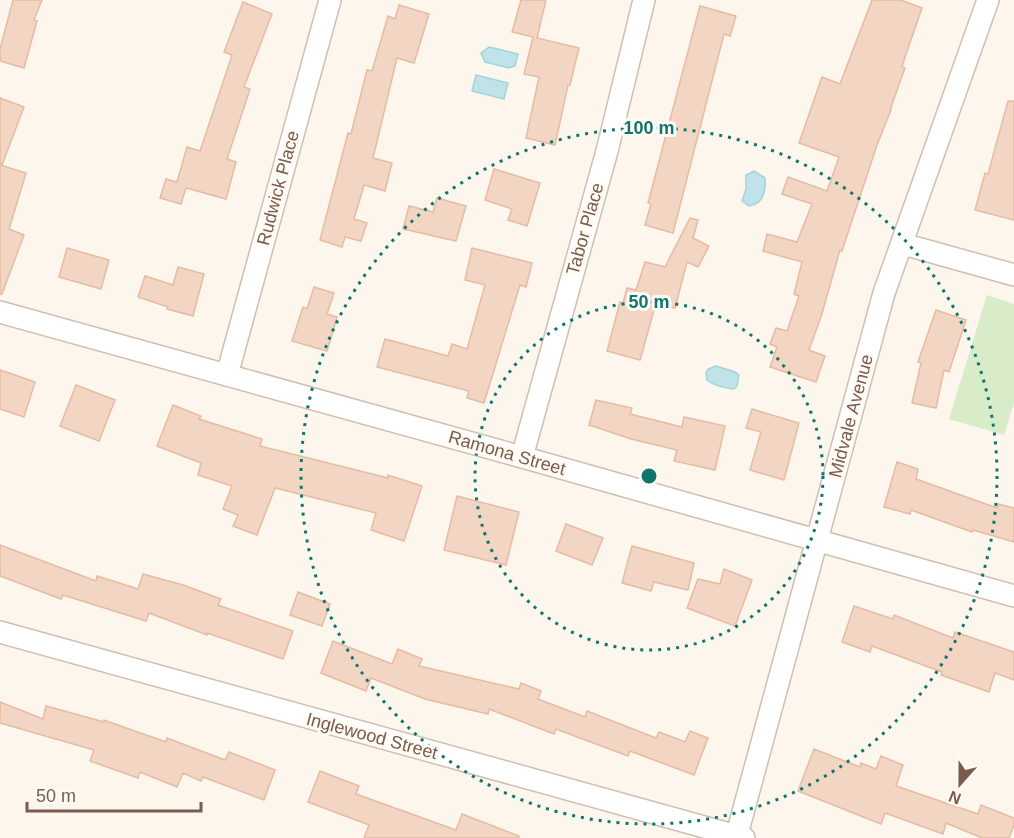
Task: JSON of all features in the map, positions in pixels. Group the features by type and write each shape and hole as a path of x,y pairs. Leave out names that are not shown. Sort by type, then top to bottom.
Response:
{"street":[{"name":"Rudwick Place","path":"227,375 330,0"},
{"name":"Tabor Place","path":"522,457 607,151 644,0"},
{"name":"Midvale Avenue","path":"739,837 884,293 988,0"},
{"path":"903,244 1014,275"},
{"name":"Ramona Street","path":"0,312 1014,596"},
{"name":"Inglewood Street","path":"0,632 739,837"}],"green space":[{"path":"987,295 1014,304 1014,403 1004,435 949,419"}],"water":[{"path":"489,47 518,54 515,66 509,68 485,62 481,53"},
{"path":"476,75 508,83 504,99 472,91"},
{"path":"754,171 765,178 765,188 758,203 749,206 742,201 746,189 746,175"},
{"path":"716,366 739,375 737,386 734,389 716,385 707,380 708,369"}],"building":[{"path":"13,0 42,0 34,20 37,21 24,68 0,61 0,49"},
{"path":"521,0 546,0 537,38 579,48 555,145 526,138 539,77 524,74 533,37 512,32"},
{"path":"872,0 901,0 922,8 902,67 905,68 842,251 840,250 809,350 825,356 816,382 770,367 777,347 770,344 776,328 787,331 799,296 794,294 802,262 763,251 767,234 797,242 812,204 782,194 788,177 827,191 839,157 799,143 822,77 840,84"},
{"path":"243,2 272,14 244,87 250,89 227,159 236,162 226,199 186,188 181,204 160,198 166,179 177,182 187,147 200,151 232,55 224,52"},
{"path":"399,5 429,14 414,63 397,58 373,158 392,163 385,191 364,185 354,219 367,223 361,241 345,237 342,247 320,240 367,70 372,71 388,16 395,19"},
{"path":"700,6 736,16 730,36 724,34 673,233 645,225 651,204 648,203"},
{"path":"0,98 24,107 2,165 0,164"},
{"path":"1008,101 1014,101 1014,220 975,210 985,173 988,174"},
{"path":"0,165 26,173 9,229 24,235 2,294 0,294"},
{"path":"494,169 540,183 527,226 508,220 512,209 485,200"},
{"path":"437,198 466,206 456,241 403,229 409,206 433,212"},
{"path":"690,218 698,220 693,238 709,246 698,267 687,262 675,308 656,303 640,360 607,351 620,302 623,303 627,288 636,290 645,262 665,267"},
{"path":"67,248 109,260 101,289 59,277"},
{"path":"472,248 532,263 526,287 520,285 484,403 467,398 469,391 377,367 385,339 448,356 452,344 467,349 485,285 465,280"},
{"path":"178,267 204,274 193,316 167,309 168,307 138,297 145,276 173,285"},
{"path":"314,287 334,293 327,314 337,317 327,351 292,341 303,307 307,309"},
{"path":"936,310 966,320 949,372 944,370 936,408 912,403 921,363 918,362"},
{"path":"0,370 35,382 24,417 0,409"},
{"path":"76,385 115,400 99,441 60,426"},
{"path":"596,400 632,408 630,414 682,427 684,417 725,426 715,470 674,461 677,450 631,439 589,425"},
{"path":"173,405 201,416 199,419 262,439 260,446 388,478 388,475 422,486 404,541 371,530 376,513 275,488 257,535 233,526 238,515 223,509 232,486 198,475 201,463 157,446"},
{"path":"752,409 799,423 784,480 750,470 761,432 746,428"},
{"path":"897,462 918,469 916,479 997,508 998,504 1014,508 1014,542 973,530 972,532 911,510 910,514 884,507"},
{"path":"457,496 519,512 506,565 444,550"},
{"path":"566,524 603,538 592,565 556,551"},
{"path":"0,545 96,581 97,576 138,589 143,574 183,585 221,599 218,605 293,631 283,659 207,633 207,635 149,613 146,621 63,595 61,599 0,576"},
{"path":"632,546 694,563 688,590 654,582 651,591 622,583"},
{"path":"724,569 752,580 735,626 687,608 698,579 720,584"},
{"path":"298,592 330,604 322,626 290,615"},
{"path":"854,606 893,619 894,615 953,638 955,632 1014,652 1014,680 995,673 989,692 872,646 870,652 842,642"},
{"path":"333,641 392,664 398,649 422,659 419,666 519,689 521,683 541,691 538,699 585,717 587,711 656,738 659,732 685,742 690,731 708,738 694,775 630,751 628,756 556,729 554,734 489,709 488,714 425,699 371,678 366,691 321,673"},
{"path":"0,702 43,719 46,706 104,722 104,720 166,742 167,738 225,760 229,752 275,770 264,800 203,777 201,781 183,773 177,787 140,772 138,778 90,761 94,750 0,723"},
{"path":"814,749 860,767 861,763 876,769 881,756 903,765 896,786 978,814 981,805 1014,818 1009,838 982,838 946,823 943,834 885,813 881,824 798,791"},
{"path":"320,771 359,786 356,794 456,830 462,814 519,836 519,838 364,838 369,825 308,802"}]}
